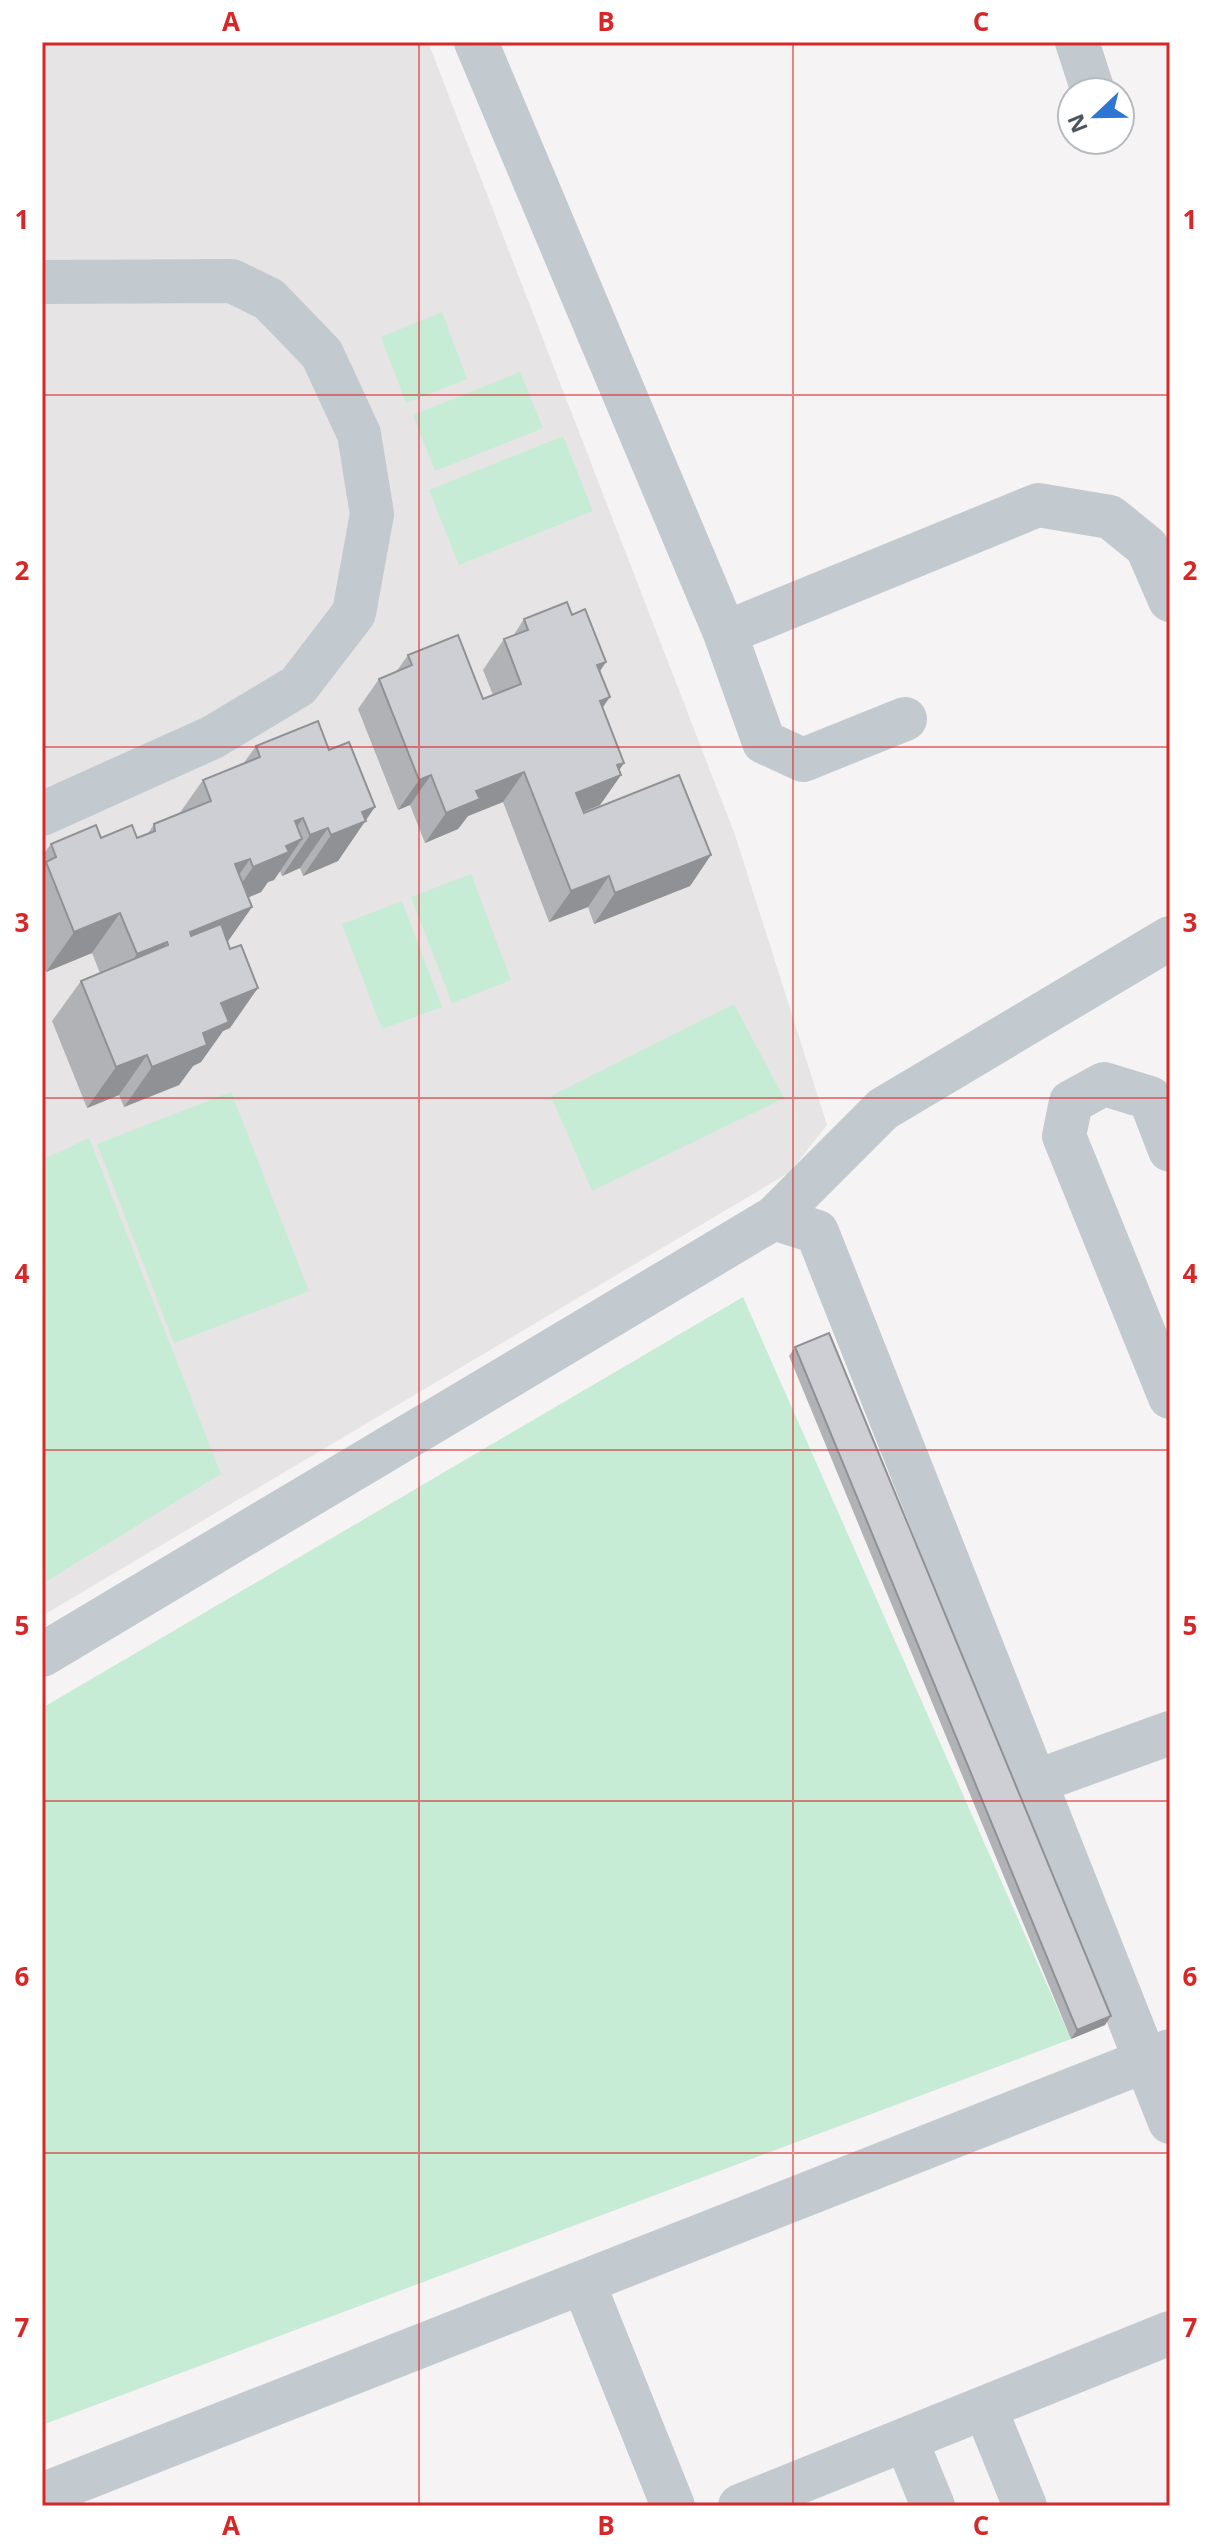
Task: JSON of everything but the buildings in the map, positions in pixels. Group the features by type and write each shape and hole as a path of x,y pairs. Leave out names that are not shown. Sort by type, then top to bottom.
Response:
{"street":[{"path":"476,42 725,633 764,742 803,760 905,719"},
{"path":"1077,42 1088,76"},
{"path":"42,282 232,281 269,299 322,354 359,434 372,514 354,613 298,686 213,737 42,814"},
{"path":"725,633 1038,505 1110,517 1147,547 1170,600"},
{"path":"42,1655 774,1218 883,1109 1170,938"},
{"path":"1170,1150 1150,1098 1104,1084 1071,1102 1064,1136 1170,1397"},
{"path":"774,1218 817,1232 1035,1782 1158,2056 1170,2122"},
{"path":"1035,1782 1170,1733"},
{"path":"42,2495 1158,2056"},
{"path":"583,2282 673,2506"},
{"path":"740,2506 1170,2333"},
{"path":"985,2408 1025,2506"},
{"path":"906,2440 933,2506"}],"shaded area":[{"path":"42,42 428,42 735,835 827,1125 790,1172 42,1616"}],"green space":[{"path":"442,312 467,379 406,403 381,337"},
{"path":"520,372 543,428 435,471 413,415"},
{"path":"563,436 593,511 459,565 429,490"},
{"path":"471,874 511,980 452,1003 411,897"},
{"path":"402,901 442,1007 382,1029 342,924"},
{"path":"734,1004 784,1098 592,1191 551,1096"},
{"path":"231,1092 309,1291 174,1343 97,1144"},
{"path":"89,1138 221,1474 42,1584 42,1160"},
{"path":"743,1297 1071,2039 42,2425 42,1708"}]}
